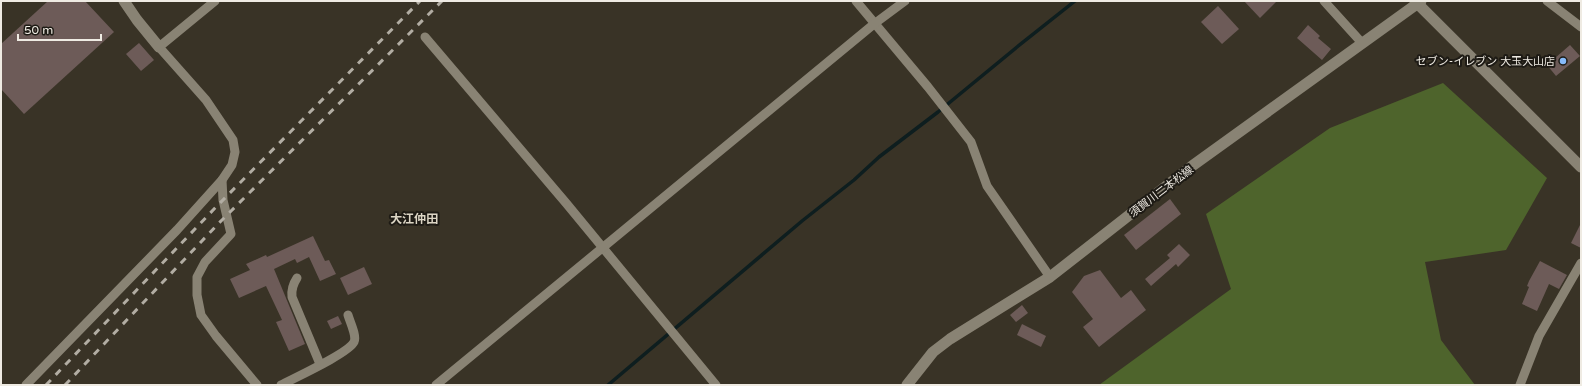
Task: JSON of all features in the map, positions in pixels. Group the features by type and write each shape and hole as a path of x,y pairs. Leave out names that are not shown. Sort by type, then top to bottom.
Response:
{"main road":[{"path":"124,1 159,47"},
{"path":"1418,2 1581,167"},
{"name":"須賀川二本松線","path":"907,385 934,352 950,339 1050,277 1192,166 1418,2"}],"street":[{"path":"26,385 177,230 222,180 234,159 235,152 233,140 206,100 159,47 215,1"},
{"path":"856,1 971,142 987,186 1050,277"},
{"path":"436,385 874,24 905,1"},
{"path":"1324,1 1362,43"},
{"path":"1547,1 1581,26"},
{"path":"425,37 716,385"},
{"path":"222,180 223,200 231,234 205,262 197,277 197,295 201,314 216,336 257,385"},
{"path":"1520,385 1539,336 1581,263"},
{"path":"297,278 291,291 292,297 320,364"},
{"path":"281,385 340,353 354,343 355,338 348,315"}],"green space":[{"path":"1443,83 1547,178 1506,250 1425,262 1441,340 1475,385 1099,385 1231,289 1206,214 1330,128"}],"building":[{"path":"48,1 85,1 114,32 24,114 1,89 1,44"},
{"path":"1244,1 1277,1 1260,18"},
{"path":"1218,6 1239,29 1222,44 1201,22"},
{"path":"1308,25 1320,36 1318,38 1331,49 1322,60 1297,38"},
{"path":"139,43 154,60 141,71 126,54"},
{"name":"セブン-イレブン 大玉大山店","path":"1570,45 1580,56 1556,76 1547,65"},
{"path":"1170,199 1181,214 1136,250 1124,235"},
{"path":"1581,223 1581,248 1571,243"},
{"path":"313,236 325,261 329,260 336,274 320,281 309,257 297,263 295,259 274,269 305,344 289,351 276,322 282,320 266,286 239,298 230,279 250,270 246,264 266,255 267,257"},
{"path":"1179,244 1190,255 1178,267 1176,264 1151,286 1145,279 1170,258 1167,255"},
{"path":"1540,261 1567,275 1559,289 1549,284 1537,311 1522,304 1529,287 1527,286 1529,281"},
{"path":"364,267 372,284 348,295 340,278"},
{"path":"1100,270 1121,298 1131,290 1146,310 1099,347 1083,327 1093,319 1072,292 1084,276"},
{"path":"1022,305 1028,313 1016,322 1010,315"},
{"path":"338,316 342,324 331,329 327,321"},
{"path":"1022,324 1046,336 1041,347 1017,335"}],"waterway":[{"path":"608,385 802,221 854,180 879,157 938,112 1075,1"}],"railway":[{"path":"46,385 216,207 420,1"},
{"path":"65,385 219,223 442,1"}],"place":[{"name":"セブン-イレブン 大玉大山店","path":"1563,61"}],"district":[{"name":"大江仲田","path":"414,219"}]}
